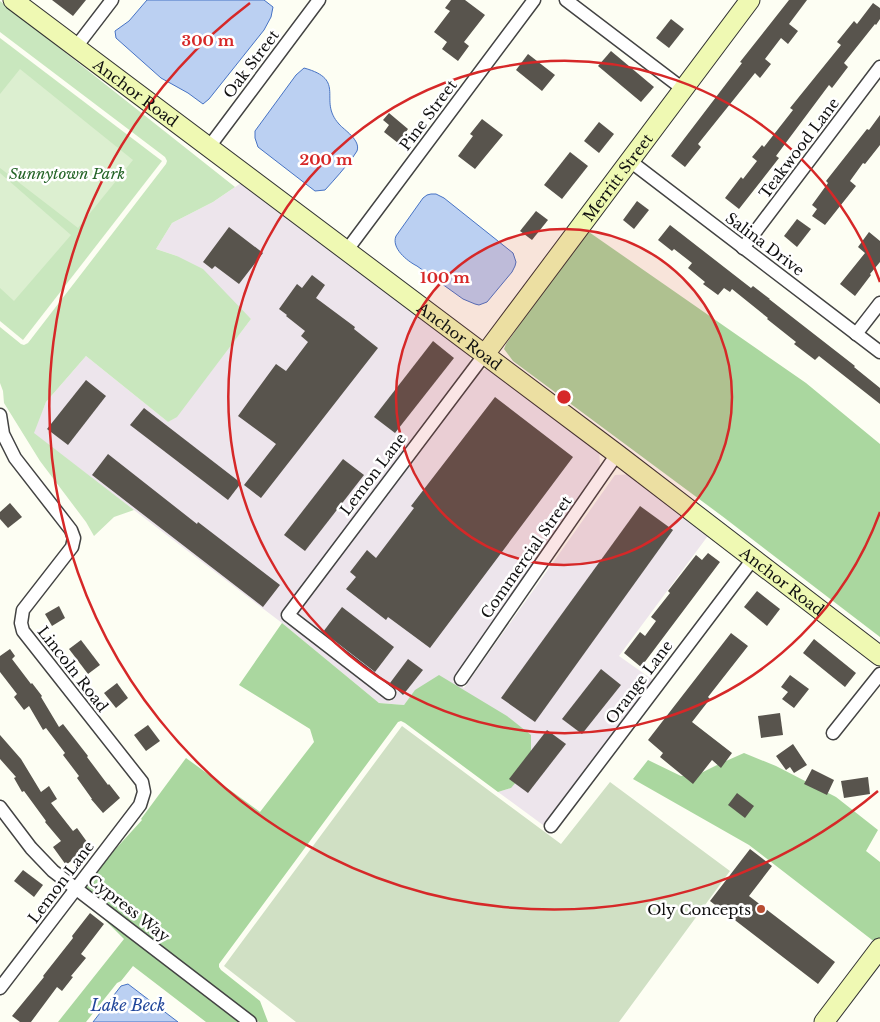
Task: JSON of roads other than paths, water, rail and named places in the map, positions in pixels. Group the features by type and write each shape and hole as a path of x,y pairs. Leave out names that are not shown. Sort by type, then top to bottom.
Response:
{"street":[{"name":"Anchor Road","path":"13,0 348,250 880,656"},
{"path":"76,47 112,0"},
{"name":"Oak Street","path":"209,147 319,0"},
{"name":"Pine Street","path":"348,250 534,0"},
{"path":"566,0 683,89"},
{"name":"Merritt Street","path":"485,354 750,0"},
{"name":"Teakwood Lane","path":"743,248 880,67"},
{"name":"Salina Drive","path":"630,161 880,352"},
{"path":"856,334 880,303"},
{"name":"Lemon Lane","path":"389,693 288,615 485,354"},
{"path":"0,415 1,436"},
{"name":"Lincoln Road","path":"1,436 15,458 71,530 74,538 72,547 24,610 21,623 23,631 142,782 144,792"},
{"name":"Commercial Street","path":"461,679 617,454"},
{"name":"Orange Lane","path":"551,826 753,559"},
{"path":"833,734 880,674"},
{"name":"Lemon Lane","path":"0,988 140,805 144,792"},
{"name":"Cypress Way","path":"0,807 31,848 53,871 250,1022"},
{"path":"824,1022 880,948"}],"water":[{"path":"147,0 264,0 273,7 271,17 264,30 203,104 161,78 116,38 115,31 129,21"},
{"path":"304,68 325,78 329,85 330,107 333,115 354,139 358,147 353,157 325,190 315,191 258,147 255,138 255,131 296,75"},
{"path":"431,194 444,198 513,253 516,262 512,272 487,302 479,305 463,299 409,261 398,249 395,241 396,236 423,198"},
{"name":"Lake Beck","path":"128,984 178,1022 93,1022 121,986"}],"place":[{"name":"Oly Concepts","path":"761,909"}],"park label":[{"name":"Sunnytown Park","path":"67,173"}]}
